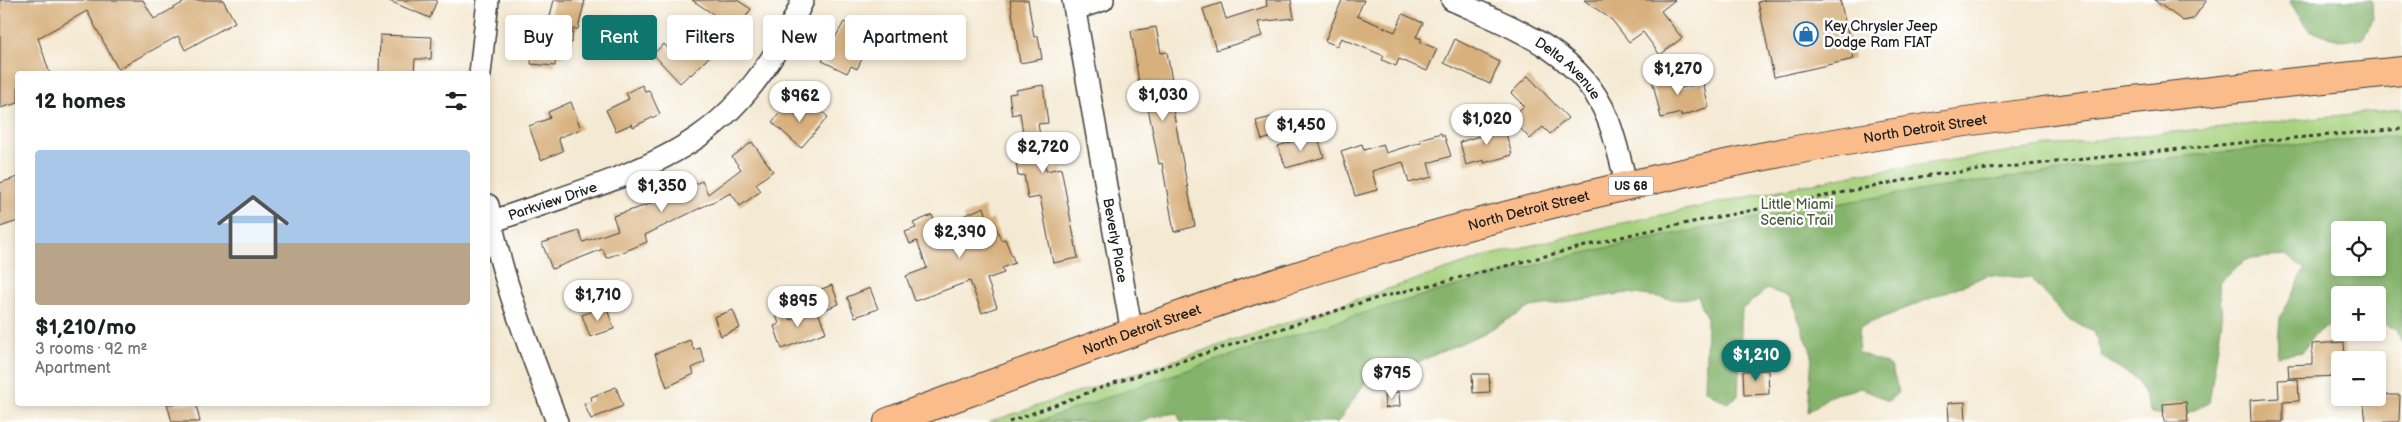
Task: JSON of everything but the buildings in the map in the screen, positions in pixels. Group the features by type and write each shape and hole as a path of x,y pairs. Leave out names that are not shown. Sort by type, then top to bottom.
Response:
{"highway":[{"name":"North Detroit Street","path":"888,422 1132,333 1365,255 1627,187 1833,144 2014,115 2402,71"}],"street":[{"path":"480,71 488,0"},
{"name":"Parkview Drive","path":"490,214 636,170 668,155 698,137 732,108 762,74 791,26 803,0"},
{"path":"1074,4 1103,0"},
{"name":"Delta Avenue","path":"1455,1 1540,42 1561,55 1577,70 1591,88 1607,116 1627,187"},
{"name":"Beverly Place","path":"1074,4 1132,333"},
{"path":"490,218 510,294 557,422"}],"path":[{"path":"1009,422 1114,383 1366,301 1637,233 1931,175 2258,141 2402,129"}],"green space":[{"path":"2290,0 2372,0 2373,20 2363,38 2342,41 2309,30 2291,5"},
{"name":"Little Miami Scenic Trail","path":"2402,109 2402,159 1725,252 1118,422 989,422 1487,256 1627,222 1857,174 2006,152 2094,140"},
{"path":"2402,135 2402,343 2397,329 2386,325 2386,286 2331,286 2331,325 2318,332 2303,352 2277,356 2280,318 2305,269 2286,255 2245,260 2219,282 2222,319 2209,403 2178,417 2151,413 2138,380 2102,357 2094,331 2069,320 2031,278 1988,275 1860,327 1858,352 1891,366 1899,392 1888,401 1861,388 1831,395 1808,412 1812,354 1790,297 1767,289 1742,309 1738,396 1727,403 1705,390 1707,319 1698,296 1680,300 1627,293 1531,307 1482,334 1409,366 1367,380 1338,422 1181,422 1177,413 1151,417 1143,422 1037,422 1234,354 1367,312 1582,253 1774,215 1863,200 2042,173 2221,152"}],"place":[{"name":"Key Chrysler Jeep Dodge Ram FIAT","path":"1806,34"}]}
